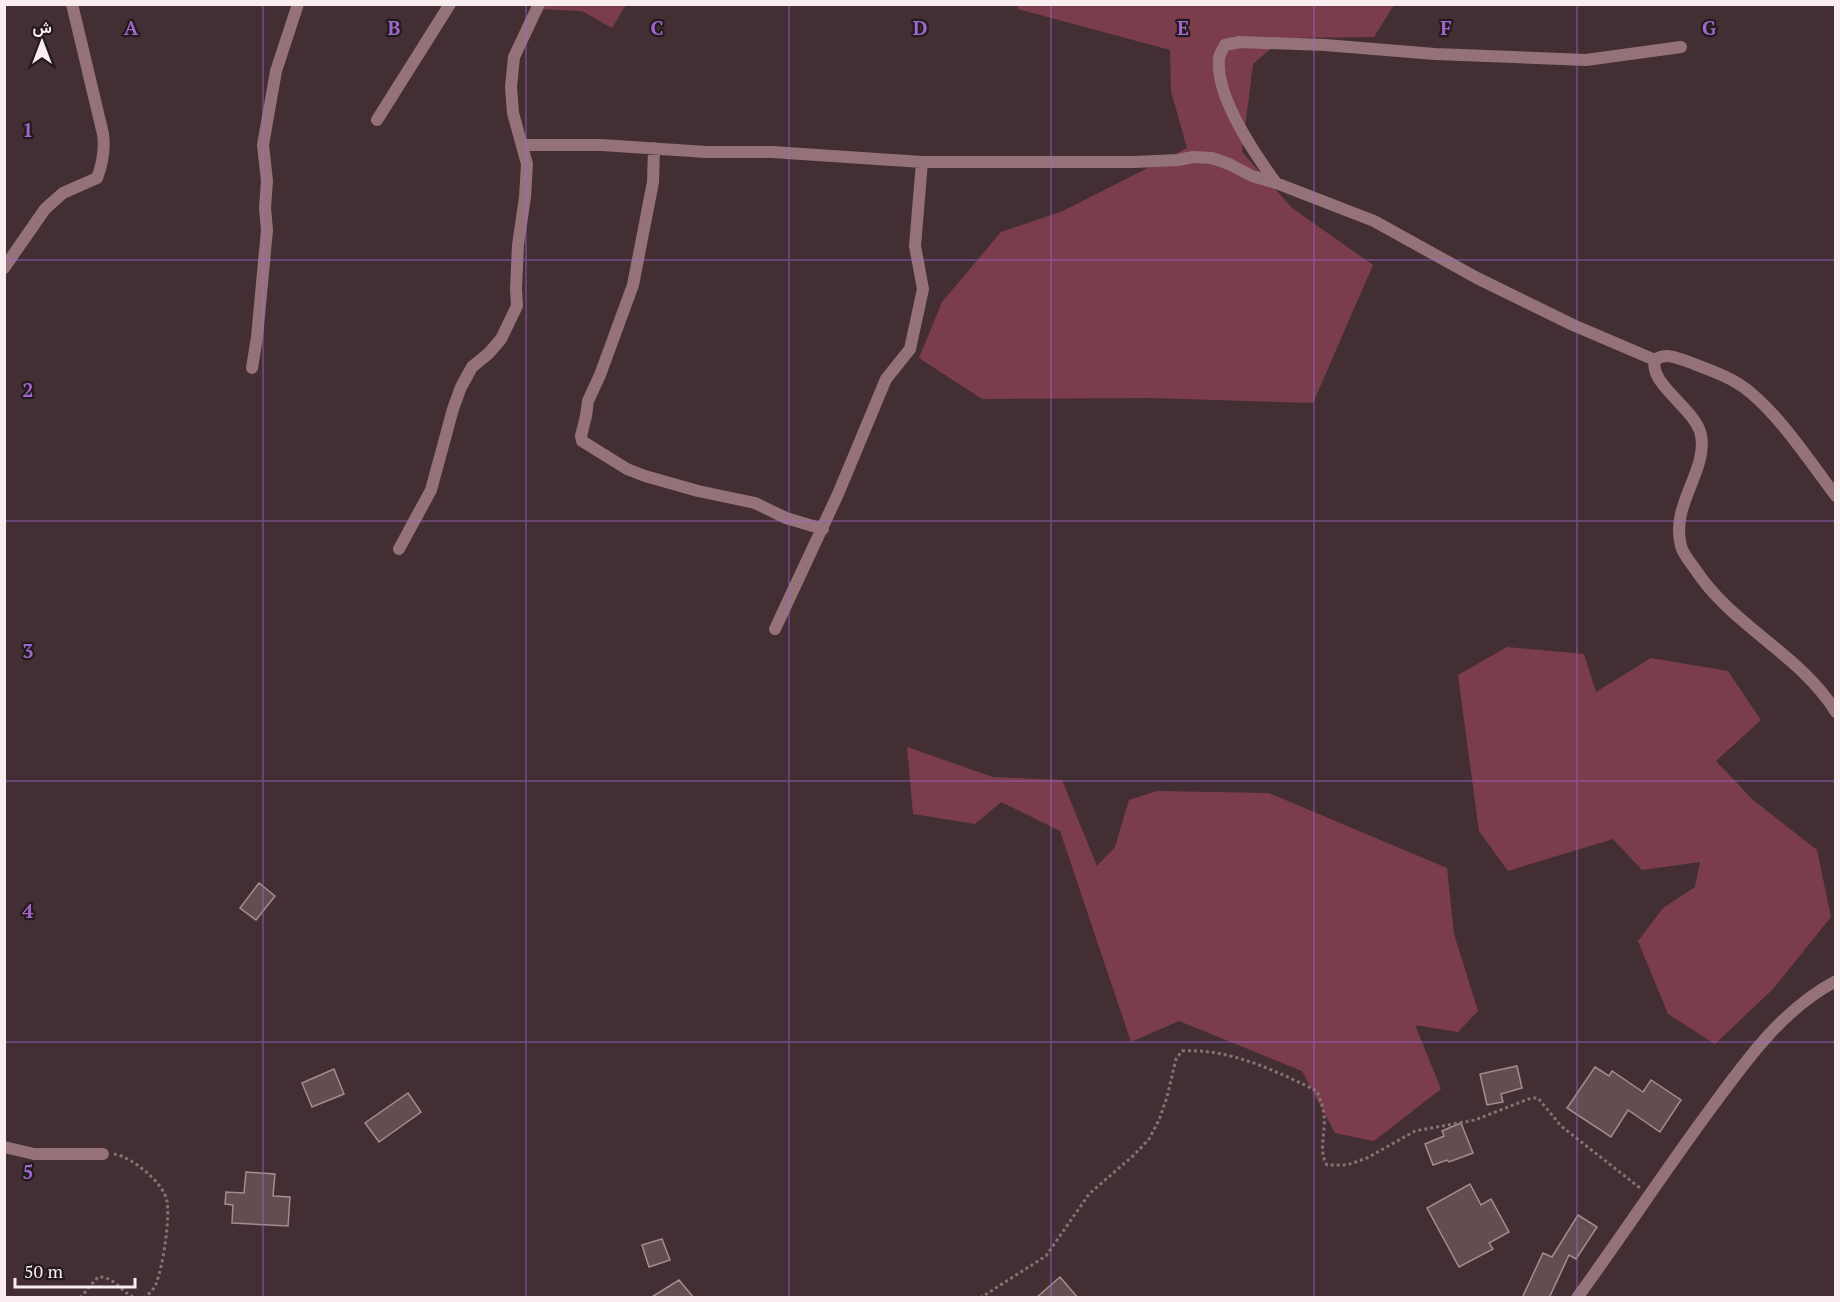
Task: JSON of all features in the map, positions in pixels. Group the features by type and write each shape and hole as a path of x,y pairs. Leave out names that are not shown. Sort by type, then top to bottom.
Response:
{"street":[{"path":"4,268 45,209 63,194 97,177 102,163 103,134 72,4"},
{"path":"252,368 267,230 265,208 267,181 263,145 276,71 298,4"},
{"path":"376,120 450,4"},
{"path":"399,549 431,490 461,387 472,367 501,339 517,306 518,245 527,177 523,145 513,113 510,87 514,57 539,4"},
{"path":"1276,183 1257,158 1229,106 1219,56 1225,45 1240,42 1314,45 1435,54 1586,60 1681,47"},
{"path":"523,145 602,145 706,152 772,152 922,162 1134,162 1193,157 1220,161 1252,176 1374,221 1487,283 1573,326 1654,360"},
{"path":"654,148 653,182 633,285 600,375 588,400 580,436 582,441 627,469 645,476 698,491 755,503 786,518 823,529"},
{"path":"775,629 823,529 886,379 910,349 923,289 915,246 922,162"},
{"path":"1654,360 1661,356 1673,356 1718,373 1750,392 1785,430 1836,496"},
{"path":"1654,360 1653,368 1659,380 1696,422 1701,436 1701,453 1678,525 1681,549 1718,600 1815,685 1836,712"},
{"path":"1577,1298 1694,1132 1761,1043 1817,991 1836,981"},
{"path":"4,1147 34,1154 103,1154"}],"path":[{"path":"980,1298 1046,1256 1089,1194 1149,1139 1167,1097 1176,1059 1182,1051 1199,1050 1250,1062 1295,1079 1317,1091 1324,1116 1323,1153 1327,1165 1335,1167 1347,1165 1367,1158 1415,1131 1475,1120 1522,1101 1538,1098 1561,1126 1650,1195"},
{"path":"103,1154 117,1154 131,1161 159,1184 167,1201 162,1261 156,1284 144,1298"},
{"path":"80,1298 98,1277 104,1277 135,1298"}],"shaded area":[{"path":"536,5 626,5 612,28 582,11 539,9"},
{"path":"1018,5 1394,5 1374,37 1283,38 1253,64 1242,152 1292,208 1373,265 1313,403 1151,398 982,399 919,358 942,302 1001,232 1063,211 1187,148 1171,91 1170,50 1018,9"},
{"path":"1507,647 1584,654 1596,692 1651,658 1728,671 1761,720 1716,761 1752,799 1817,850 1831,917 1773,989 1715,1044 1668,1014 1638,941 1663,908 1695,887 1700,862 1642,870 1613,839 1508,871 1479,831 1458,675"},
{"path":"907,747 993,777 1062,780 1097,866 1115,847 1129,800 1157,791 1269,793 1447,868 1454,934 1478,1011 1458,1032 1415,1025 1441,1089 1374,1141 1335,1133 1302,1071 1179,1021 1131,1042 1060,831 1001,802 975,824 913,814"}],"building":[{"path":"259,883 275,896 256,920 240,908"},
{"path":"1517,1066 1522,1088 1501,1094 1503,1102 1487,1105 1480,1074"},
{"path":"1595,1067 1609,1076 1612,1071 1643,1092 1651,1080 1681,1100 1660,1132 1628,1110 1611,1137 1567,1108"},
{"path":"334,1069 344,1094 312,1107 302,1083"},
{"path":"408,1093 421,1112 379,1142 365,1123"},
{"path":"1461,1123 1473,1153 1433,1165 1425,1144 1444,1136 1442,1131"},
{"path":"246,1172 275,1174 273,1196 290,1197 288,1226 232,1223 233,1205 225,1204 226,1192 244,1193"},
{"path":"1470,1184 1481,1205 1491,1199 1509,1232 1489,1243 1493,1249 1459,1267 1427,1208"},
{"path":"1578,1215 1597,1227 1576,1259 1569,1255 1549,1298 1522,1298 1543,1253 1552,1257"},
{"path":"662,1239 670,1260 649,1267 642,1245"},
{"path":"1060,1277 1078,1298 1036,1298"},
{"path":"679,1280 694,1298 650,1298"}]}
